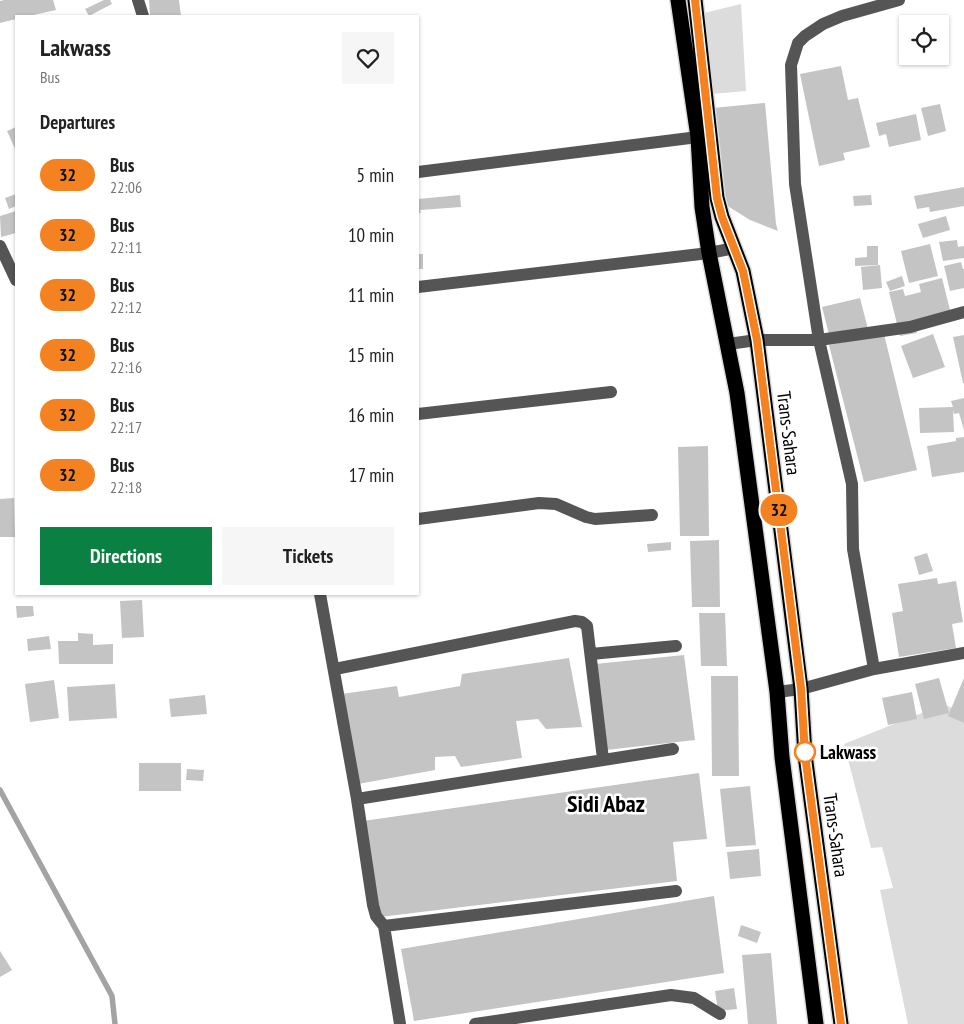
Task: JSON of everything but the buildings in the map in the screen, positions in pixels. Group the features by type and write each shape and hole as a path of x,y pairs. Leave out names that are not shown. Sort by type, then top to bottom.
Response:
{"highway":[{"name":"Trans-Sahara","path":"678,0 717,198 722,217 743,271 757,340 801,688 805,755 841,1024"},
{"name":"Trans-Sahara","path":"695,0 704,137 702,207 709,253 737,393 777,692 782,757 816,1024"}],"street":[{"path":"138,0 143,15"},
{"path":"874,669 854,548 852,484 819,340 795,184 791,65 798,43 823,24 842,16 899,0"},
{"path":"419,172 704,137"},
{"path":"0,246 15,278"},
{"path":"419,287 709,253 735,248"},
{"path":"728,344 757,340 819,340 910,327 964,312"},
{"path":"419,414 610,392"},
{"path":"419,519 539,503 556,504 595,519 652,515"},
{"path":"320,595 335,669 373,905 376,916 384,926 400,1024"},
{"path":"335,669 575,621 582,622 586,626 591,654 603,759"},
{"path":"591,654 676,646"},
{"path":"777,692 801,688 874,669 964,654"},
{"path":"357,799 674,749"},
{"path":"384,926 676,891"},
{"path":"475,1024 670,995 694,998 720,1014"}],"shaded area":[{"path":"741,4 746,91 712,94 700,14"},
{"path":"944,704 964,714 964,1024 908,1024 880,890 893,888 882,847 871,848 844,744"}],"waterway":[{"path":"0,790 112,996 115,1024"}],"bus line":[{"name":"32","path":"695,0 717,198 722,217 743,271 757,340 801,688 805,755 841,1024"}],"place":[{"name":"Lakwass","path":"805,752"}],"district":[{"name":"Sidi Abaz","path":"606,804"}]}
